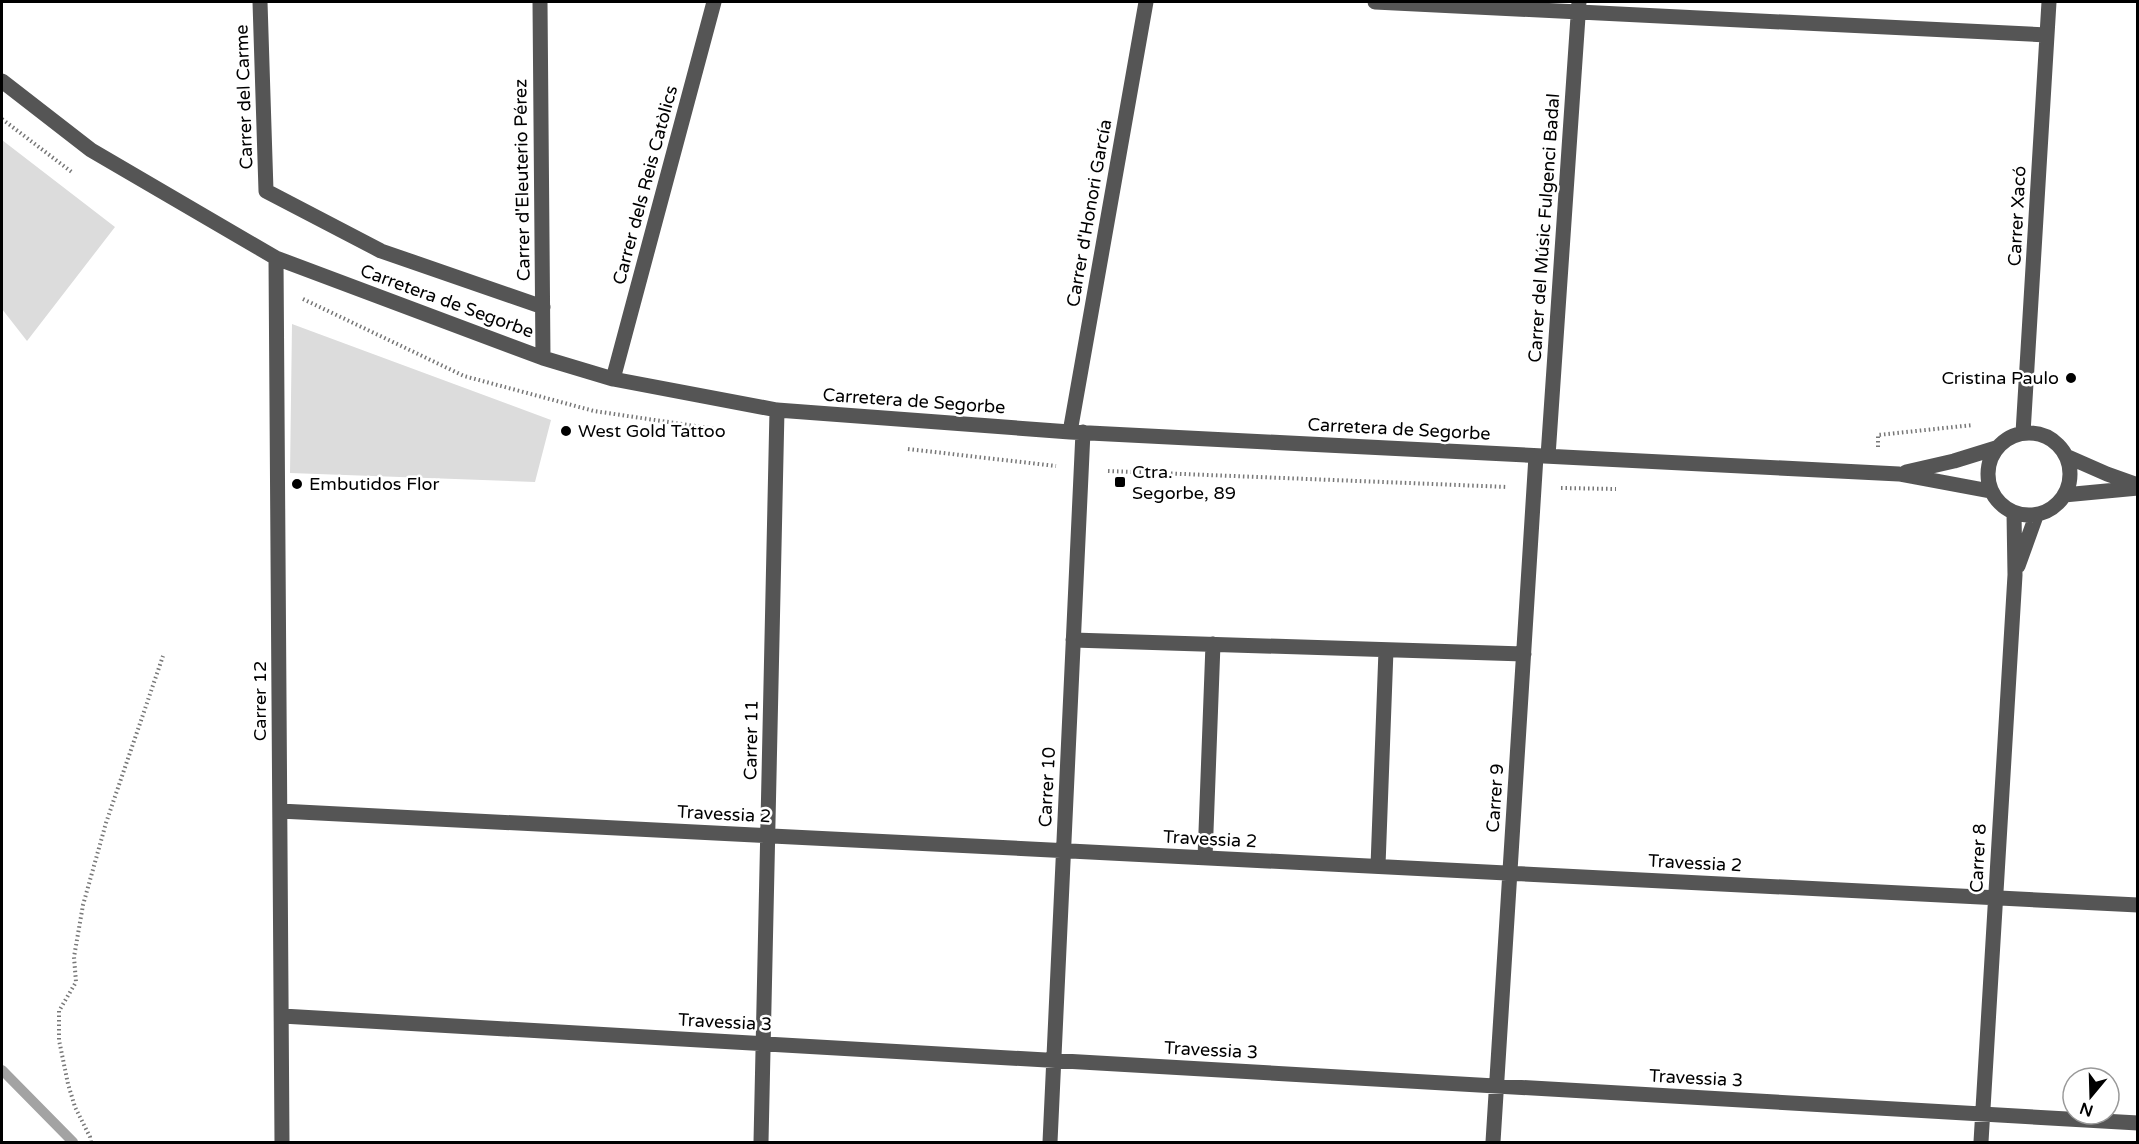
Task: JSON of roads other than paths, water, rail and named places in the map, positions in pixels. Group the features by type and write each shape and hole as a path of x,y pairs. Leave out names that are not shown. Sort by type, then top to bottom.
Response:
{"street":[{"name":"Carrer del Carme","path":"260,2 266,191"},
{"name":"Carrer d'Eleuterio Pérez","path":"540,2 543,358"},
{"name":"Carrer dels Reis Catòlics","path":"613,379 714,2"},
{"name":"Carrer d'Honori García","path":"1077,432 1146,2"},
{"path":"1375,2 1578,7 2047,35"},
{"name":"Carrer Xacó","path":"2023,433 2049,2"},
{"name":"Carrer del Músic Fulgenci Badal","path":"1542,456 1578,7"},
{"name":"Carretera de Segorbe","path":"2,81 91,150 276,258 543,358 613,379 777,410 1077,432 1899,474 1990,491"},
{"name":"Carretera de Segorbe","path":"266,191 381,251 543,307"},
{"name":"Carrer 12","path":"276,258 282,1143"},
{"name":"Carrer 11","path":"761,1143 777,410"},
{"name":"Carrer 10","path":"1050,1143 1073,640 1077,432"},
{"path":"2023,433 2039,434 2060,446 2066,456 2070,476 2064,495 2057,505 2036,516 2014,513 2000,504 1990,491 1987,476 1988,461 1996,448 2015,434 2023,433"},
{"name":"Carretera de Segorbe","path":"1899,474 1996,448"},
{"name":"Carrer 9","path":"1493,1143 1524,654 1542,456"},
{"path":"2066,456 2138,486"},
{"path":"2064,495 2138,486"},
{"name":"Carrer 8","path":"1981,1143 2015,575 2014,513"},
{"name":"Carrer 8","path":"2015,575 2036,516"},
{"path":"1073,640 1524,654"},
{"path":"1204,858 1213,644"},
{"path":"1378,866 1386,650"},
{"name":"Travessia 2","path":"280,811 2138,905"},
{"name":"Travessia 3","path":"282,1016 2138,1123"}],"waterway":[{"path":"2,1070 73,1142"}],"place":[{"name":"Cristina Paulo","path":"2071,378"},
{"name":"West Gold Tattoo","path":"566,431"},
{"name":"Ctra. Segorbe, 89","path":"1120,482"},
{"name":"Embutidos Flor","path":"297,484"}]}
